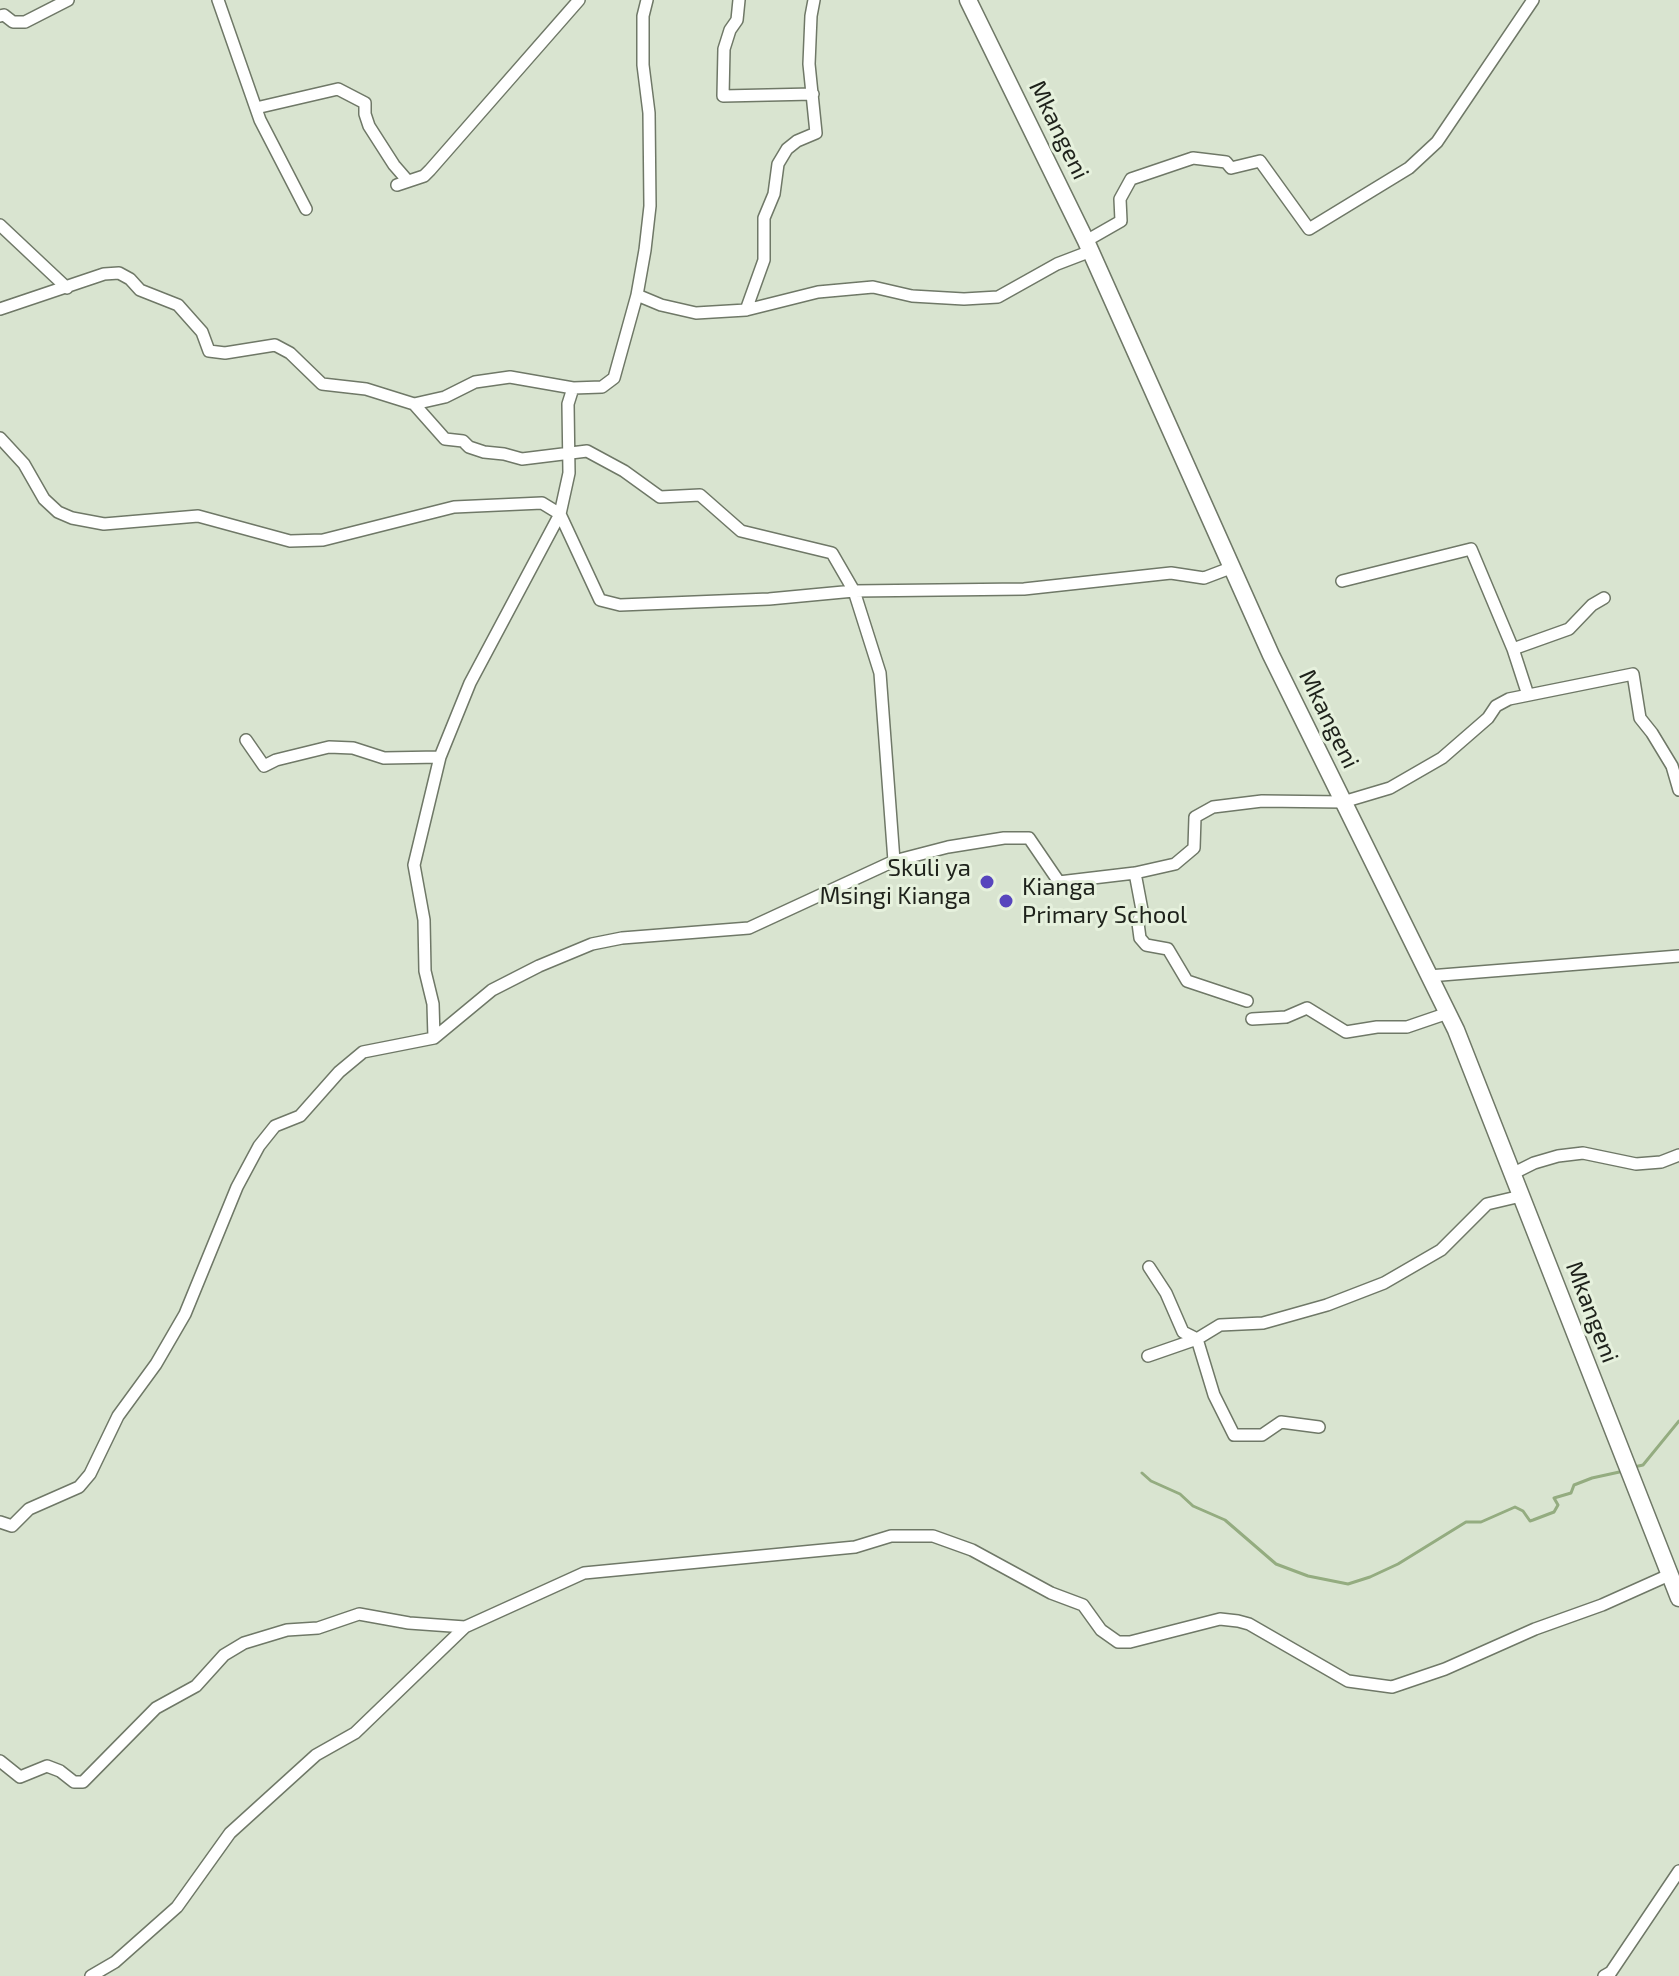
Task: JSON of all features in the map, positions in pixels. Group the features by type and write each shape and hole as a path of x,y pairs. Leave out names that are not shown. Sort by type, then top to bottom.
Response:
{"street":[{"path":"0,16 8,17 13,22 25,22 68,0"},
{"path":"218,0 256,108 306,209"},
{"path":"256,108 338,89 365,103 369,126 402,182 424,176 579,0"},
{"path":"0,309 104,274 119,273 140,290 178,305 202,332 209,351 225,353 275,345 290,353 322,384 366,389 414,404 445,397 475,382 494,378 510,377 573,388 602,387 614,378 637,295 650,206 649,113 643,65 643,16 647,0"},
{"path":"739,0 737,20 724,49 723,96 813,94"},
{"path":"746,310 764,260 764,218 774,194 778,164 787,149 816,133 809,43 814,0"},
{"name":"Mkangeni","path":"968,0 1089,246 1271,655 1448,1013 1679,1598"},
{"path":"637,295 661,305 696,313 746,310 818,292 873,287 912,296 998,297 1089,246 1121,221 1120,199 1131,179 1193,158 1226,162 1231,168 1260,161 1309,229 1409,168 1437,142 1533,0"},
{"path":"0,225 67,288"},
{"path":"434,1038 433,1004 425,971 424,920 414,865 440,757 474,676 560,514 569,473 568,404 573,388"},
{"path":"414,404 445,439 463,441 469,447 522,459 587,451 624,471 660,497 700,495 741,531 832,553 854,591 880,673 894,861"},
{"path":"0,438 24,464 44,499 58,512 104,524 198,516 290,541 323,540 454,507 542,503 560,514 600,600 620,605 769,599 854,591 1024,589 1171,573 1204,578 1233,567"},
{"path":"1342,581 1471,549 1513,649 1528,695"},
{"path":"1513,649 1569,629 1592,605 1604,598"},
{"path":"0,1522 12,1526 29,1509 79,1487 90,1474 118,1416 156,1364 185,1314 237,1187 259,1146 275,1126 300,1116 339,1072 363,1052 434,1038 492,990 539,966 592,944 622,938 749,928 894,861 948,847 1004,838 1029,838 1059,882 1135,873 1175,864 1194,848 1195,817 1213,807 1262,801 1343,802 1390,788 1442,758 1488,718 1496,706 1509,699 1633,674 1640,718 1672,766 1679,790"},
{"path":"246,740 264,766 329,747 353,748 384,758 440,757"},
{"path":"1135,873 1142,910 1138,923 1140,938 1146,945 1168,949 1187,981 1247,1001"},
{"path":"1429,976 1679,956"},
{"path":"1252,1019 1286,1017 1307,1008 1346,1032 1377,1027 1407,1027 1448,1013"},
{"path":"1512,1174 1534,1163 1583,1153 1636,1164 1661,1162 1679,1155"},
{"path":"1148,1356 1197,1339 1220,1325 1263,1323 1327,1305 1384,1283 1441,1250 1487,1204 1521,1196"},
{"path":"1149,1267 1166,1293 1183,1332 1197,1339 1214,1395 1234,1435 1262,1435 1281,1422 1319,1427"},
{"path":"91,1976 115,1962 177,1907 230,1833 316,1755 355,1733 465,1627 584,1573 855,1547 891,1536 933,1536 972,1550 1051,1593 1083,1605 1101,1630 1118,1642 1130,1642 1220,1619 1238,1621 1249,1624 1348,1681 1392,1687 1445,1669 1669,1575"},
{"path":"0,1761 20,1777 47,1766 74,1782 83,1782 156,1708 196,1686 224,1655 244,1643 287,1630 318,1628 359,1614 409,1623 465,1627"},
{"path":"1604,1976 1611,1972 1679,1871"}],"waterway":[{"path":"1634,1467 1643,1465 1679,1421"},
{"path":"1142,1473 1151,1481 1180,1494 1193,1506 1225,1520 1276,1564 1308,1576 1348,1584 1398,1564 1466,1522 1481,1522 1515,1507 1523,1511 1530,1521 1554,1512 1558,1505 1554,1498 1571,1493 1574,1485 1624,1471"}],"place":[{"name":"Skuli ya Msingi Kianga","path":"987,882"},
{"name":"Kianga Primary School","path":"1006,901"}]}
